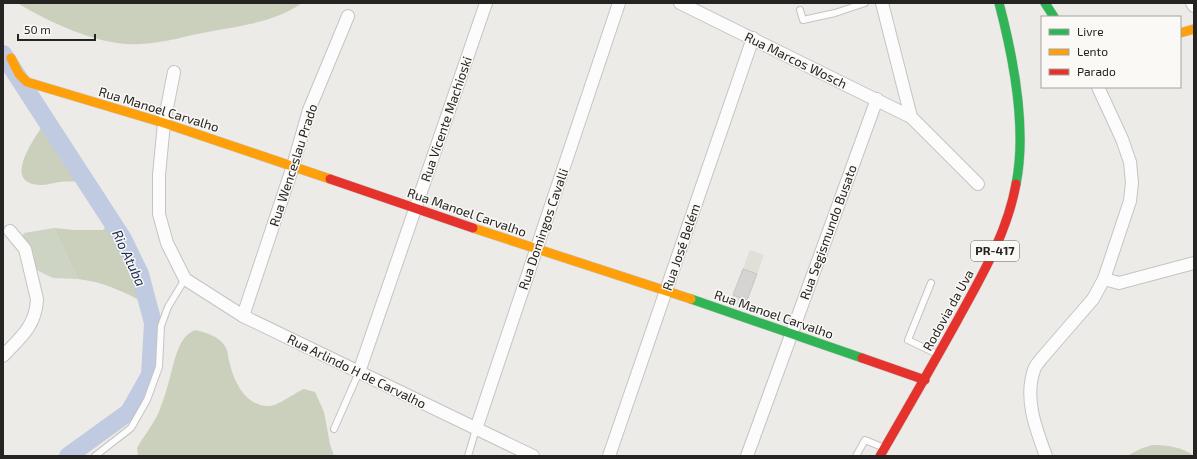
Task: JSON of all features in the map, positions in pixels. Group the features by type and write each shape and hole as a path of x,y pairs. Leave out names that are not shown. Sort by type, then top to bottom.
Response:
{"main road":[{"name":"Rodovia da Uva","path":"882,452 925,380 996,249 1010,214 1018,176 1020,143 1015,78 1004,20 999,3"},
{"path":"1004,20 1007,3"},
{"path":"1037,3 1046,5 1053,16"},
{"path":"1181,33 1194,29"},
{"name":"Rua Manoel Carvalho","path":"11,58 19,74 27,82 164,123 536,249 666,290 925,380"}],"street":[{"name":"Rua Vicente Machioski","path":"359,372 486,3"},
{"name":"Rua Domingos Cavalli","path":"476,429 619,3"},
{"name":"Rua Marcos Wosch","path":"680,3 911,117"},
{"path":"882,3 911,117 978,184"},
{"name":"Rua Wenceslau Prado","path":"243,316 293,166 309,110 348,16"},
{"name":"Rua José Belém","path":"609,456 753,38"},
{"path":"174,72 164,123 159,175 159,214 167,243 185,279"},
{"path":"1046,456 1032,416 1031,387 1034,370 1040,359 1093,300 1104,279 1130,202 1132,183 1130,162 1122,139 1098,88"},
{"name":"Rua Segismundo Busato","path":"747,456 877,99"},
{"path":"3,356 28,330 37,306 37,299 24,249 10,231"},
{"path":"1104,279 1119,283 1194,263"},
{"name":"Rua Arlindo H de Carvalho","path":"185,279 243,316 534,456"}],"lane":[{"path":"800,10 803,20 835,13 865,3"},
{"path":"96,456 131,428 147,400 159,367 161,326 168,307 185,279"},
{"path":"931,283 908,340 939,354"},
{"path":"334,429 359,372"},
{"name":"Rua Domingos Cavalli","path":"468,456 476,429"},
{"path":"856,456 865,440 882,452"}],"shaded area":[{"path":"750,250 764,255 745,307 731,301"}],"green space":[{"path":"17,3 302,3 281,15 259,22 168,41 126,44 93,38 61,26"},
{"path":"47,119 88,182 57,182 40,185 33,184 25,180 22,173 26,154 31,143"},
{"path":"112,218 132,253 142,284 145,303 113,288 96,282 78,279 54,228 103,230"},
{"path":"54,228 78,279 53,278 28,266 17,246 24,233"},
{"path":"196,330 216,337 225,346 232,371 238,385 242,392 253,402 260,405 272,406 304,389 315,392 324,412 330,444 334,456 138,456 137,448 158,414 176,354 189,333"},
{"path":"1152,445 1174,447 1185,450 1194,456 1127,456"}],"building":[{"path":"743,269 757,274 747,300 733,295"}],"waterway":[{"name":"Rio Atuba","path":"3,54 123,239 140,274 153,323 150,375 129,412 68,456"}],"traffic: fast":[{"path":"999,3 1009,46 1017,93 1020,140 1016,184"},
{"path":"1045,3 1053,16"},
{"path":"691,299 862,358"}],"traffic: slow":[{"path":"1181,33 1194,29"},
{"path":"11,58 19,74 27,82 164,123 330,179"},
{"path":"473,228 691,299"}],"traffic: jam":[{"path":"330,179 473,228"},
{"path":"880,456 984,272 1000,238 1012,202 1016,184"},
{"path":"862,358 925,380"}]}
